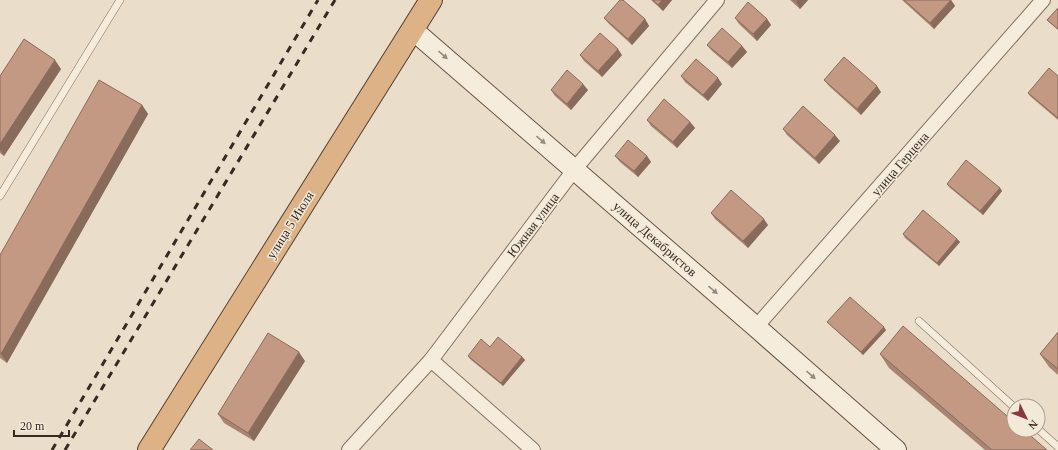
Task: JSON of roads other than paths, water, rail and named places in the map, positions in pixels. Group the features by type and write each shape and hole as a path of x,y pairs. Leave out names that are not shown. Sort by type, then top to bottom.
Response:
{"highway":[{"name":"улица 5 Июля","path":"149,450 431,0"}],"main road":[{"name":"улица Декабристов","path":"413,30 896,450"}],"street":[{"name":"Южная улица","path":"349,450 431,360 574,170 717,0"},
{"name":"улица Герцена","path":"756,327 1043,0"},
{"path":"431,360 534,450"}],"lane":[{"path":"0,196 120,0"},
{"path":"919,321 1006,400"},
{"path":"1046,436 1058,447"}],"railway":[{"path":"52,450 318,0"},
{"path":"65,450 335,0"}]}
